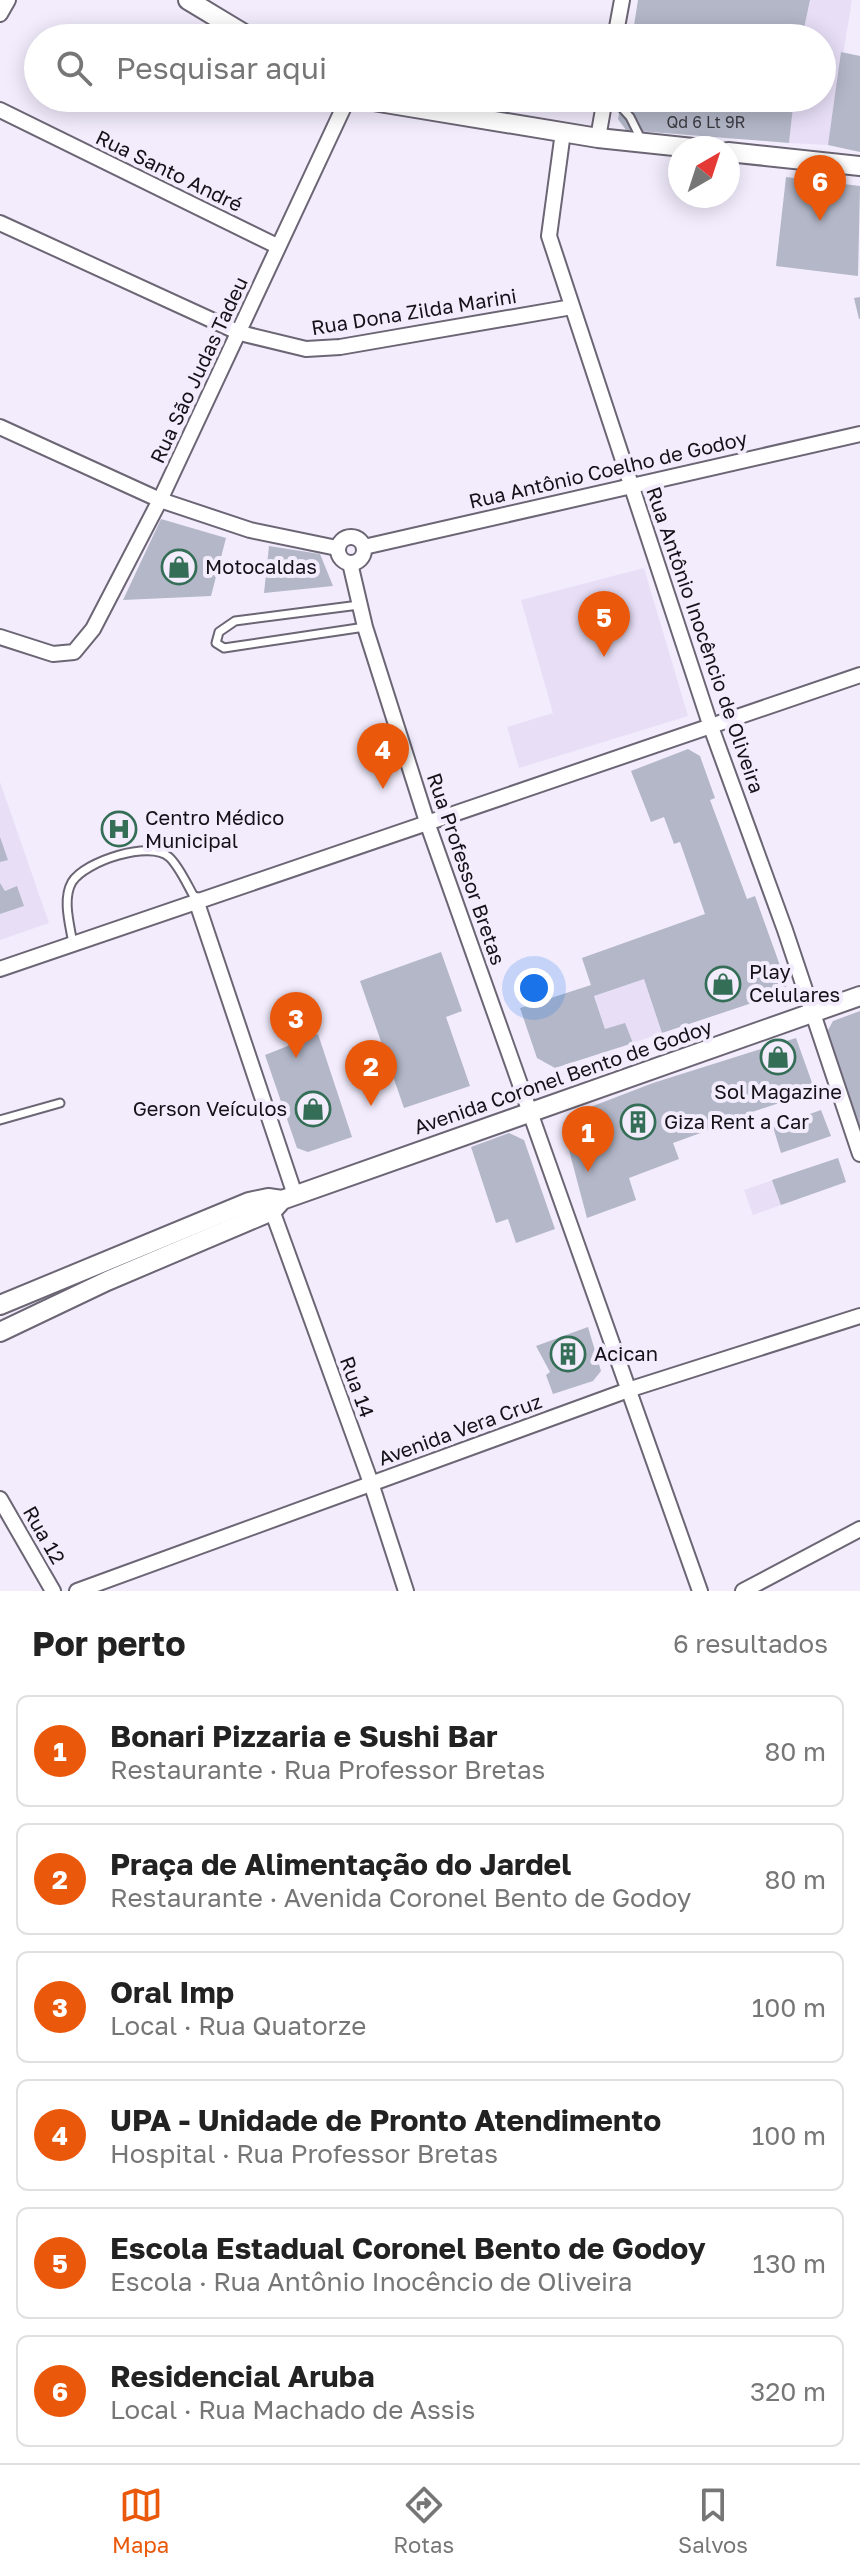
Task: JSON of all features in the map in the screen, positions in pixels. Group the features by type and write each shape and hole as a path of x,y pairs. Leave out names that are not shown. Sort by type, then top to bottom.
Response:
{"main road":[{"path":"188,0 228,24"},
{"path":"441,112 598,138 668,146"},
{"path":"740,153 860,166"},
{"name":"Avenida Coronel Bento de Godoy","path":"1,1299 194,1224 279,1201 860,996"},
{"name":"Avenida Coronel Bento de Godoy","path":"0,1332 279,1201"}],"street":[{"path":"0,14 8,0"},
{"path":"618,24 622,0"},
{"name":"Rua Santo André","path":"0,110 277,246"},
{"name":"Rua São Judas Tadeu","path":"0,637 53,654 74,652 93,629 160,500 341,112"},
{"path":"598,138 603,112"},
{"name":"Rua Antônio Inocêncio de Oliveira","path":"563,132 549,236 711,727 860,1154"},
{"name":"Rua Dona Zilda Marini","path":"0,223 240,333 306,349 340,347 572,307"},
{"name":"Rua Antônio Coelho de Godoy","path":"0,427 160,500 250,530 337,548 350,536 364,547 860,434"},
{"path":"337,548 341,559 350,563 362,558 364,547"},
{"name":"Rua Professor Bretas","path":"350,563 365,627 428,825 631,1389 700,1591"},
{"path":"0,969 860,675"},
{"name":"Rua 14","path":"196,900 279,1201 406,1591"},
{"name":"Avenida Vera Cruz","path":"77,1591 631,1389 860,1316"},
{"name":"Rua 12","path":"0,1499 53,1591"},
{"path":"743,1591 860,1529"}],"lane":[{"path":"626,112 643,143"},
{"path":"359,605 235,621 219,632 216,643 224,648 365,627"},
{"path":"73,944 67,898 72,880 94,864 145,849 168,856 196,900"},
{"path":"0,1120 60,1103"}],"shaded area":[{"path":"810,0 852,0 836,97 836,24 805,24"},
{"path":"792,112 833,112 828,145 789,143"},
{"path":"644,568 688,716 519,768 507,727 553,713 521,600"},
{"path":"0,782 49,923 0,940"},
{"path":"632,941 662,1033 612,1050 582,958"},
{"path":"838,1158 846,1182 753,1215 744,1190"}],"building":[{"path":"638,0 810,0 805,24 634,24"},
{"path":"841,52 860,56 860,152 828,145 833,112 836,112"},
{"path":"619,112 792,112 789,143 740,139 740,136 626,130 618,119"},
{"path":"786,177 860,186 858,276 776,266"},
{"path":"860,297 860,319 859,319 854,298"},
{"name":"Motocaldas","path":"161,519 226,538 211,596 123,600"},
{"path":"269,546 320,554 333,586 264,593"},
{"path":"688,749 700,756 715,798 710,800 747,899 755,896 787,985 782,993 662,1033 644,979 594,996 605,1029 625,1023 633,1043 555,1068 537,1058 520,1008 591,985 582,958 705,914 680,842 674,844 664,817 651,822 631,771"},
{"path":"0,837 8,860 0,862"},
{"path":"0,883 5,891 17,886 24,906 0,914"},
{"path":"441,952 462,1011 446,1017 470,1086 404,1108 360,981"},
{"path":"860,1011 859,1126 827,1032 833,1021"},
{"name":"Gerson Veículos","path":"318,1034 352,1137 308,1152 297,1148 265,1055"},
{"path":"796,1038 815,1091 716,1124 717,1127 673,1143 679,1159 629,1178 636,1200 587,1218 565,1135 563,1123 567,1121 567,1116 653,1083"},
{"path":"821,1110 831,1136 781,1153 773,1127"},
{"path":"509,1133 524,1140 555,1229 516,1243 508,1219 496,1223 471,1147"},
{"path":"838,1158 846,1182 781,1205 772,1180"},
{"name":"Acican","path":"588,1327 601,1371 593,1381 553,1394 546,1375 550,1372 536,1346"}],"place":[{"name":"Residencial Aruba","path":"820,221"},
{"name":"Motocaldas","path":"179,567"},
{"name":"Escola Estadual Coronel Bento de Godoy","path":"604,657"},
{"name":"UPA - Unidade de Pronto Atendimento","path":"383,789"},
{"name":"Centro Médico Municipal","path":"119,829"},
{"name":"Play Celulares","path":"723,984"},
{"name":"Sol Magazine","path":"778,1057"},
{"name":"Oral Imp","path":"296,1058"},
{"name":"Praça de Alimentação do Jardel","path":"371,1106"},
{"name":"Gerson Veículos","path":"313,1109"},
{"name":"Giza Rent a Car","path":"638,1122"},
{"name":"Bonari Pizzaria e Sushi Bar","path":"588,1172"},
{"name":"Acican","path":"568,1354"}]}
